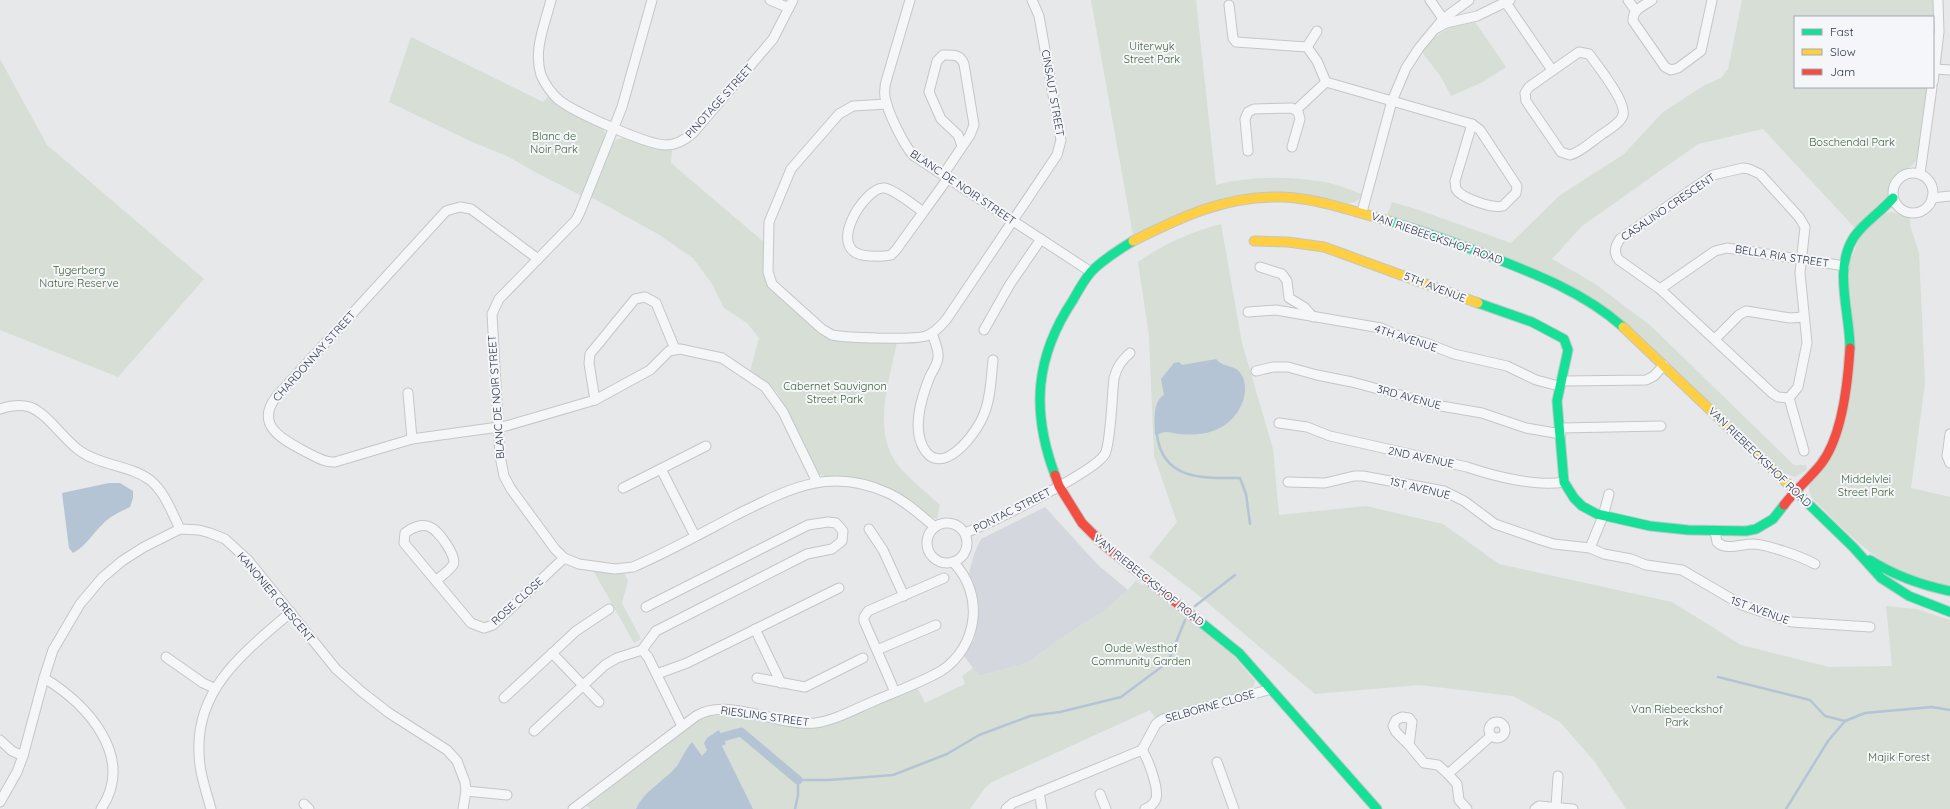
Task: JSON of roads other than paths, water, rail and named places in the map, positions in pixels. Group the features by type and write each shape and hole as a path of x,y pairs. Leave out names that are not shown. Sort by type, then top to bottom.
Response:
{"street":[{"name":"PINOTAGE STREET","path":"551,0 538,51 539,67 545,82 554,95 566,104 614,128 660,145 674,144 684,140 693,132 773,39 791,4"},
{"name":"BLANC DE NOIR STREET","path":"652,0 622,107 576,220 499,299 492,314 501,463 507,483 555,549 564,558 579,564 614,569 627,568 785,491 817,482 849,482 880,489 908,505 935,527"},
{"path":"770,0 791,4"},
{"name":"BLANC DE NOIR STREET","path":"910,0 887,78 885,91 887,104 906,147 914,156 1091,272"},
{"name":"CINSAUT STREET","path":"932,333 946,320 1057,155 1061,144 1039,16 1032,0"},
{"path":"1430,0 1445,21"},
{"path":"1362,212 1392,101 1406,68 1425,41 1437,28 1470,0"},
{"path":"1628,0 1636,11"},
{"path":"1652,0 1636,11 1633,19 1665,67 1675,70 1701,51 1712,0"},
{"path":"1934,76 1939,25 1938,0"},
{"path":"1445,21 1477,16 1507,1 1552,70"},
{"path":"1229,5 1233,38 1236,42 1308,47"},
{"path":"1308,47 1317,31"},
{"path":"1308,47 1317,61 1326,82"},
{"path":"1579,52 1589,54 1619,98 1624,109 1624,114 1619,122 1578,152 1570,155 1561,152 1525,96 1526,90 1552,70 1579,52"},
{"path":"923,212 889,189 879,188 869,197 854,216 847,233 849,245 854,251 864,256 891,255 923,212 945,176 974,125 962,58 956,55 943,55 937,61 929,92 941,119 960,137 962,146"},
{"path":"1935,69 1950,70"},
{"path":"1326,82 1472,124 1480,130 1517,186 1516,193 1503,206 1490,206 1462,196 1456,189 1455,181 1472,124"},
{"path":"1296,110 1326,82"},
{"path":"1920,174 1932,88"},
{"path":"887,104 857,106 845,109 791,169 769,222 768,272 772,284 822,329 832,335 912,338 932,333 938,357 923,394 918,434 922,446 928,454 936,459 948,457 959,451 980,424 987,405 993,360"},
{"path":"1248,151 1245,119 1248,112 1254,109 1292,108 1296,110 1300,119 1292,147"},
{"name":"CASALINO CRESCENT","path":"1743,168 1760,174 1803,222 1806,230 1800,273 1807,342 1798,387 1789,398 1778,397 1772,394 1660,289 1619,260 1616,254 1616,245 1620,239 1719,172 1743,168"},
{"path":"1564,482 1574,498 1582,506 1591,512 1603,516 1650,526 1688,530 1751,530 1764,526 1779,512 1795,491 1825,460 1836,436 1851,346 1845,266 1850,245 1857,233 1867,221 1893,198 1894,184 1900,177 1909,173 1920,174 1926,178 1931,185 1932,198 1929,206 1923,211 1911,213 1900,209 1893,198"},
{"path":"1932,198 1950,196"},
{"name":"VAN RIEBEECKSHOF ROAD","path":"1377,809 1239,653 1105,546 1082,523 1059,486 1048,457 1041,426 1041,379 1048,346 1058,321 1091,272 1132,241 1183,216 1226,202 1266,198 1316,201 1362,212 1424,231 1514,265 1557,284 1590,302 1620,324 1795,491 1855,550 1874,571 1897,590 1921,603 1950,612"},
{"name":"CHARDONNAY STREET","path":"538,259 471,209 460,207 446,211 276,397 270,409 270,425 279,437 327,462 339,461 412,439 498,427 595,400 650,370 669,350 675,349"},
{"path":"984,330 1010,284 1041,239"},
{"name":"5TH AVENUE","path":"1254,241 1288,242 1324,247 1459,297 1499,309 1532,322 1559,336 1566,342 1568,350 1557,411 1561,431 1564,482"},
{"name":"BELLA RIA STREET","path":"1660,289 1721,249 1734,248 1845,266"},
{"path":"1260,267 1282,274 1287,281 1289,298 1304,307 1313,317"},
{"path":"595,400 589,363 590,354 635,299 645,297 656,303 675,349 688,349 722,358 766,387 783,412 817,482"},
{"name":"4TH AVENUE","path":"1248,312 1276,310 1381,328 1396,335 1426,343 1454,354 1507,366 1536,380 1563,384"},
{"path":"1715,339 1738,315 1746,311 1790,318 1804,317"},
{"name":"PONTAC STREET","path":"965,533 1059,486 1101,458 1105,453 1108,441 1114,378 1117,368 1130,353"},
{"path":"1563,384 1646,380 1654,376 1664,365"},
{"name":"3RD AVENUE","path":"1256,371 1273,367 1288,367 1352,382 1441,406 1482,413 1526,428 1561,431 1661,426"},
{"path":"408,393 412,439"},
{"path":"1789,398 1804,451"},
{"path":"0,409 20,405 30,407 41,415 68,442 80,451 103,463 137,474 149,480 163,495 180,529 144,547 122,561 102,578 80,604 53,650 23,756 17,772 0,802"},
{"name":"2ND AVENUE","path":"1279,423 1307,427 1330,436 1467,467 1488,474 1520,480 1551,483 1564,482"},
{"path":"1950,434 1947,456 1950,463"},
{"path":"623,488 706,446"},
{"path":"661,469 695,536"},
{"name":"1ST AVENUE","path":"1288,482 1325,483 1354,476 1363,476 1437,490 1454,496 1495,524 1554,544 1590,548 1604,554 1631,559 1646,565 1682,570 1701,579 1728,599 1782,620 1792,622 1870,627"},
{"path":"1590,548 1603,516 1609,494"},
{"path":"534,731 610,661 642,650 656,631 807,554 836,547 842,541 843,531 840,526 833,522 808,525 646,607"},
{"path":"944,523 954,524 965,533 967,539 966,551 963,556 953,562 948,563 938,561 933,558 928,550 927,539 935,527 944,523"},
{"name":"ROSE CLOSE","path":"437,580 453,565 454,557 452,552 435,530 430,527 421,526 409,529 404,533 404,544 437,580 471,623 484,628 493,625 564,558"},
{"name":"KANONIER CRESCENT","path":"180,529 205,531 225,539 248,560 325,656 362,692 390,713 447,750 457,761 463,773 466,791 463,809"},
{"path":"869,529 883,550 904,596"},
{"path":"1715,531 1717,542 1722,546 1761,545 1805,559 1815,564"},
{"name":"VAN RIEBEECKSHOF ROAD","path":"1855,550 1875,564 1897,575 1927,586 1950,591"},
{"name":"RIESLING STREET","path":"576,806 702,712 718,708 800,723 815,723 834,718 935,674 947,667 957,657 967,641 973,620 972,598 959,569 953,562"},
{"path":"895,692 864,621 865,614 868,611 944,578"},
{"path":"656,674 687,663 839,588"},
{"path":"504,698 576,631 609,609"},
{"path":"211,809 200,769 198,752 199,734 203,715 214,688 229,669 249,648 290,612"},
{"path":"877,650 936,625"},
{"path":"755,629 781,683"},
{"path":"642,650 648,656 682,726"},
{"path":"552,653 599,702"},
{"path":"166,657 203,683 214,688"},
{"path":"758,678 799,687 807,686 863,658"},
{"path":"44,678 59,687 85,712 105,738 111,752 113,778 110,790 101,809"},
{"name":"SELBORNE CLOSE","path":"1142,750 1156,724 1163,719 1271,689"},
{"path":"1448,774 1491,736"},
{"path":"0,740 12,751 23,756"},
{"path":"1410,745 1424,763 1438,765 1457,784 1459,800 1467,809"},
{"path":"1006,809 1013,803 1142,750 1148,759 1157,792 1153,804 1145,809"},
{"path":"1217,762 1234,809"},
{"path":"1556,806 1558,776"},
{"path":"466,791 507,795"},
{"path":"1040,792 1042,809"},
{"path":"1100,794 1106,809"},
{"path":"1535,809 1539,806 1556,806 1573,809"}],"water":[{"path":"1216,359 1222,364 1236,369 1244,380 1244,398 1239,410 1233,418 1218,429 1201,434 1191,435 1163,432 1155,435 1156,407 1160,398 1164,395 1161,379 1174,363 1179,362 1182,365"},
{"path":"109,483 120,483 133,491 133,498 130,507 115,514 99,528 82,547 73,553 69,548 62,493"},
{"path":"719,730 726,744 722,746 753,809 636,809 649,791 677,766 692,742 702,756 707,750 704,743 707,738"}],"waterway":[{"path":"1157,435 1161,450 1167,461 1176,469 1187,474 1200,477 1240,478 1246,494 1250,524"},
{"path":"1195,606 1235,575"},
{"path":"795,809 798,795 798,780 829,780 893,775 947,754 979,735 1030,716 1060,712 1121,697 1168,662 1185,620"},
{"path":"1718,677 1810,700 1825,716 1845,721 1865,713 1932,707 1950,710"},
{"path":"1786,809 1828,741 1845,721"},
{"path":"723,737 741,732 798,780"}],"park label":[{"name":"Uiterwyk Street Park","path":"1152,52"},
{"name":"Blanc de Noir Park","path":"554,142"},
{"name":"Boschendal Park","path":"1852,142"},
{"name":"Tygerberg Nature Reserve","path":"79,276"},
{"name":"Cabernet Sauvignon Street Park","path":"835,392"},
{"name":"Middelvlei Street Park","path":"1866,485"},
{"name":"Oude Westhof Community Garden","path":"1141,654"},
{"name":"Van Riebeeckshof Park","path":"1677,715"},
{"name":"Majik Forest","path":"1899,757"}]}
